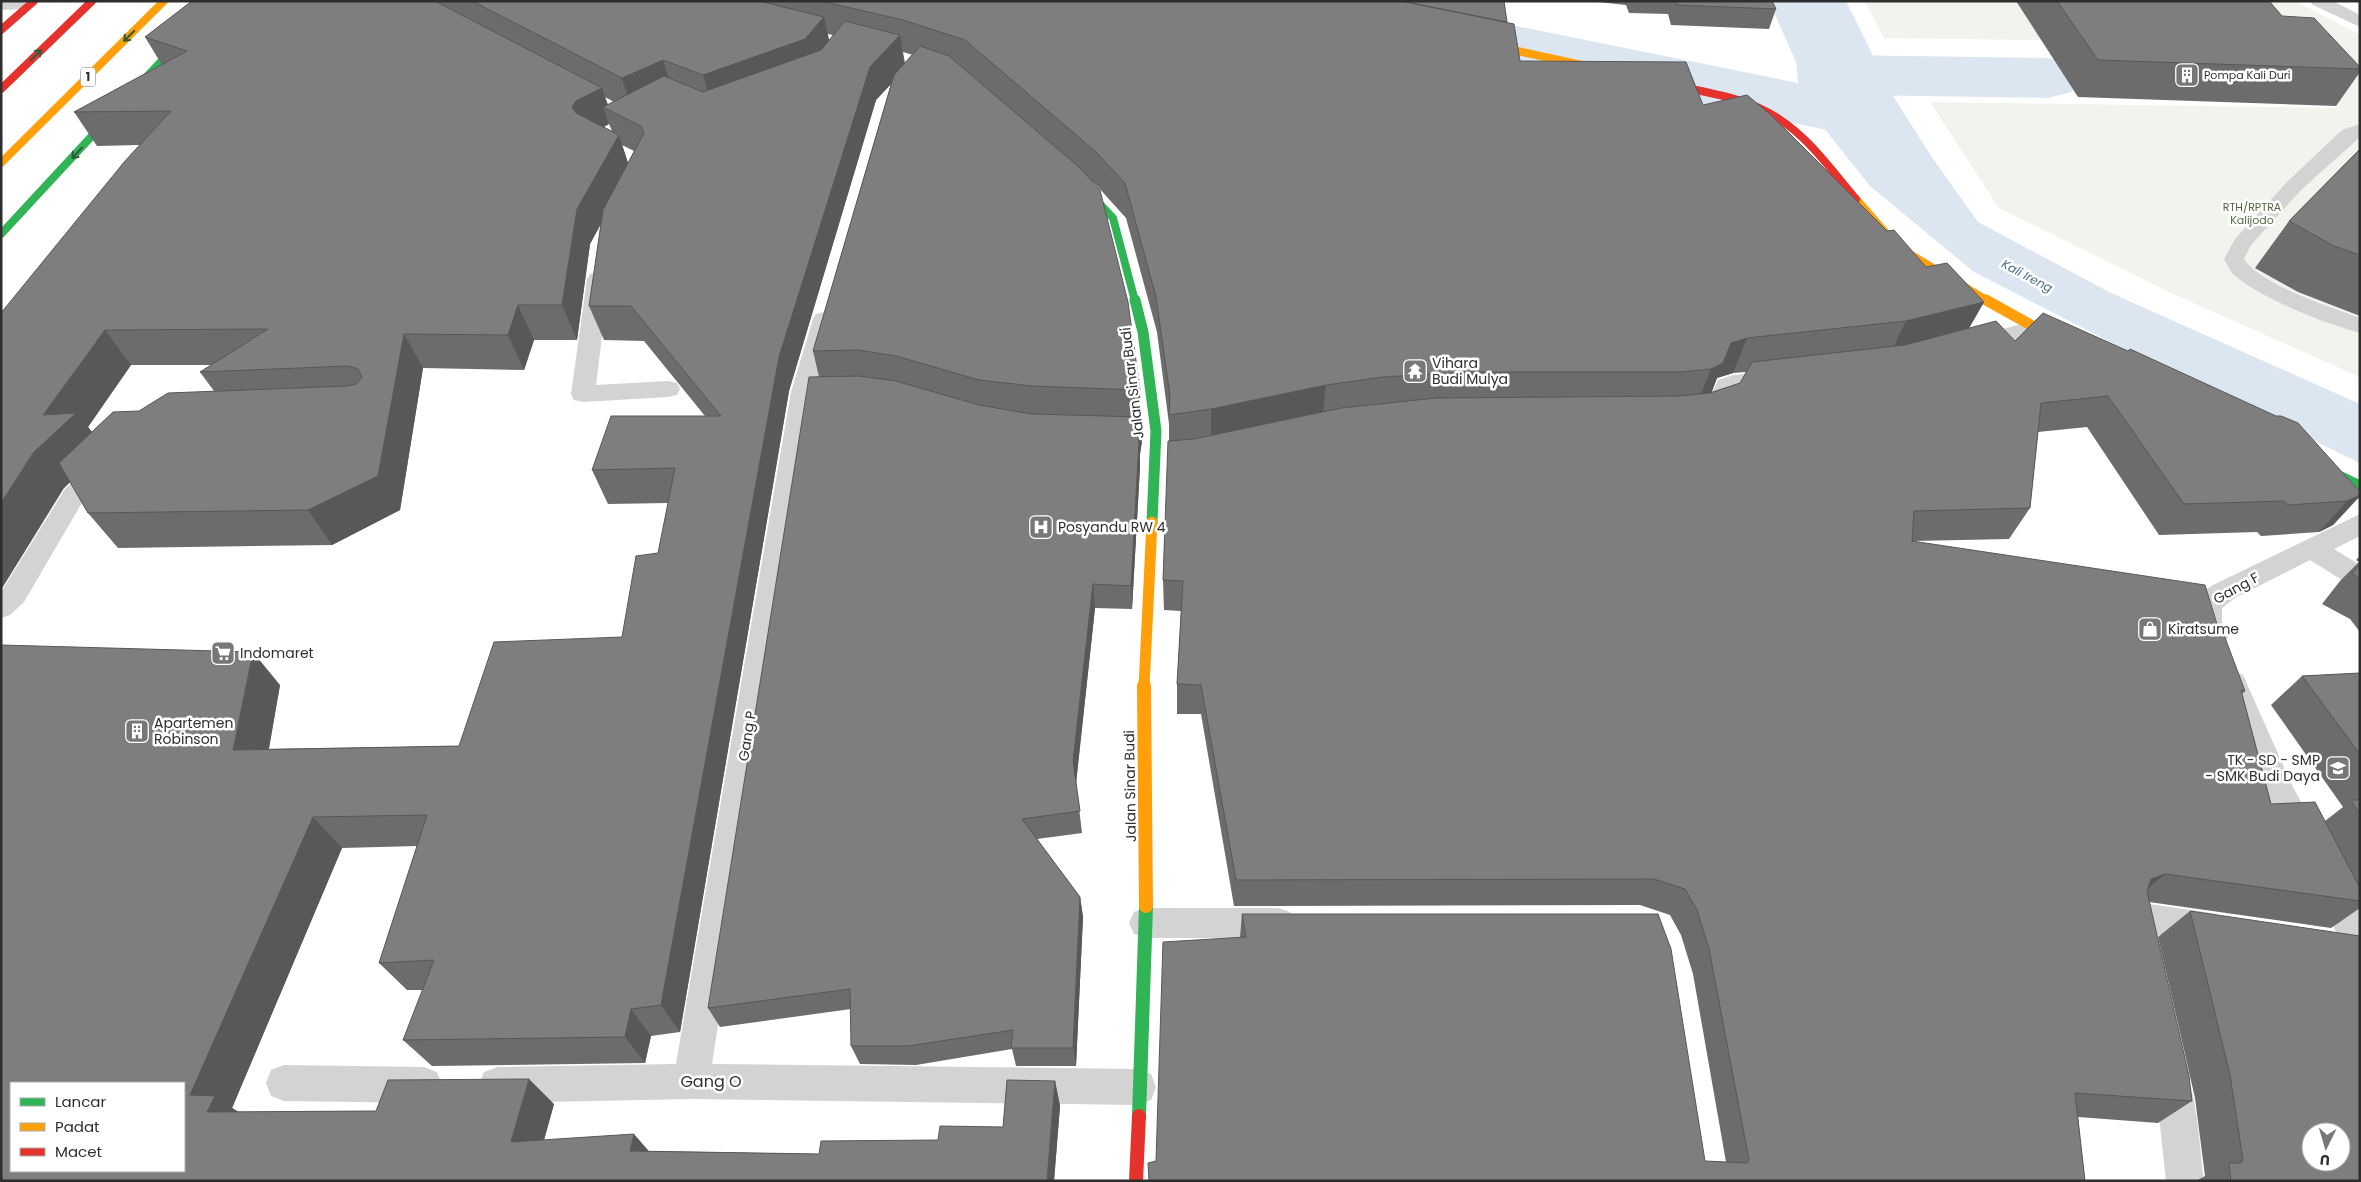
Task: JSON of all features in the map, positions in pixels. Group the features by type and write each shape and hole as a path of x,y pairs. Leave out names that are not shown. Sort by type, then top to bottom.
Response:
{"main road":[{"path":"1,89 92,1"},
{"name":"1","path":"1,163 164,1"},
{"path":"1,234 217,1"},
{"path":"1,30 18,3"},
{"path":"1,30 18,3"},
{"path":"1470,41 1613,72"},
{"path":"1651,81 1727,98 1766,111 1797,133 1898,247 2033,328 2078,350"},
{"name":"Jalan Sinar Budi","path":"1068,173 1090,192 1113,218 1143,332 1146,431 1165,462 1144,693 1146,923 1138,1088 1136,1181"},
{"path":"2307,460 2360,486"}],"street":[{"path":"2319,1 2360,22"},
{"path":"600,263 583,394 668,389"},
{"name":"Gang P","path":"691,1081 816,391 830,298"},
{"path":"1955,349 2033,328"},
{"path":"1682,416 1716,408 1722,403 1727,386 1742,382 1801,376"},
{"name":"Gang F","path":"2360,524 2225,591 2208,603 2208,624 2279,790 2360,948"},
{"path":"2311,548 2360,578"},
{"path":"2144,960 2135,917 2245,933"},
{"path":"1146,923 1306,924"},
{"name":"Gang F","path":"2321,944 2360,948"},
{"path":"2165,1050 2175,1098 2185,1181"},
{"name":"Gang O","path":"284,1083 460,1086 691,1081 1138,1088"}],"lane":[{"path":"2360,130 2349,134 2294,186 2242,243 2234,259 2236,266 2253,281 2360,326"},
{"path":"1,608 15,596 74,495 117,454"}],"green space":[{"name":"RTH/RPTRA Kalijodo","path":"1865,1 2295,1 2360,35 2360,377 2169,292 1999,208 1930,102 2337,108 2288,47 2106,41 1884,38"}],"water":[{"name":"Kali Ireng","path":"1769,1 1846,1 1893,96 1931,156 1978,222 2111,293 2360,404 2360,463 2118,346 1974,272 1870,186 1800,98 1796,62"}],"building":[{"path":"192,1 435,1 602,88 576,101 572,107 576,113 619,135 577,209 562,305 518,305 508,335 404,334 378,476 308,510 88,513 59,463 113,412 139,411 168,393 348,386 356,384 362,377 358,369 348,366 200,372 268,329 105,330 43,415 76,413 33,453 1,503 1,313 125,161 171,111 74,112 187,51 145,37"},
{"path":"472,1 759,1 824,17 805,39 703,75 663,60 622,78"},
{"path":"821,1 1401,1 1514,24 1520,61 1686,62 1703,105 1747,95 1771,115 1887,231 1894,230 1926,267 1947,263 1984,302 1906,321 1747,338 1731,343 1723,363 1711,369 1681,372 1468,372 1383,377 1326,385 1211,409 1169,415 1170,396 1156,297 1125,183 1096,152 965,40 903,20"},
{"path":"1401,1 1504,1 1507,22"},
{"path":"1676,1 1772,1 1776,9 1677,5"},
{"path":"2057,1 2269,1 2282,16 2314,18 2360,69 2098,60"},
{"path":"845,21 900,35 870,67 779,357 661,1005 631,1009 625,1037 403,1040 434,960 379,963 427,815 313,817 190,1095 215,1096 207,1112 376,1111 388,1080 529,1079 511,1142 634,1134 630,1151 819,1154 821,1141 938,1140 940,1126 1003,1127 1007,1080 1055,1081 1047,1181 1,1181 1,645 253,652 233,750 459,746 494,642 622,637 636,556 658,553 675,468 592,470 611,416 721,416 631,306 589,306 603,210 644,133 641,126 603,107 664,76 703,92 821,50"},
{"path":"920,46 949,56 1080,168 1100,190 1128,302 1140,390 1032,386 979,380 896,356 858,350 813,351 894,75"},
{"path":"2360,149 2360,255 2334,246 2289,221"},
{"path":"2043,313 2128,351 2130,349 2276,416 2281,416 2298,423 2360,492 2360,495 2347,501 2288,505 2284,501 2184,504 2108,396 2041,403 2030,508 1914,511 1912,541 2205,585 2220,634 2224,635 2245,691 2241,690 2271,804 2315,802 2360,888 2360,901 2165,874 2151,879 2147,891 2189,1076 2192,1101 2075,1093 2085,1181 1149,1181 1148,1163 1156,1161 1163,942 1246,937 1242,914 1658,914 1671,949 1705,1161 1747,1163 1749,1160 1709,949 1697,910 1685,889 1654,879 1236,880 1201,685 1177,684 1183,581 1163,580 1168,441 1194,439 1341,408 1436,398 1679,396 1710,393 1740,383 1752,362 1905,345 1996,321 2015,341"},
{"path":"859,376 896,381 979,405 1032,414 1141,417 1138,438 1131,586 1093,584 1073,761 1080,811 1022,819 1080,897 1073,1048 1011,1048 1013,1030 908,1046 851,1046 850,989 708,1008 809,377"},
{"path":"2360,564 2360,578 2352,574"},
{"path":"2360,673 2360,754 2302,676"},
{"path":"2351,800 2360,800 2360,815"},
{"path":"2190,911 2360,936 2360,1181 2231,1181 2229,1163 2241,1163 2243,1160 2230,1075"}],"waterway":[{"path":"1300,1 1851,114"},
{"path":"1834,75 2048,78"}],"traffic: fast":[{"path":"1,234 217,1"},
{"path":"1078,181 1113,218 1143,332 1156,431 1152,522"},
{"path":"2316,465 2360,486"},
{"path":"1139,1116 1146,906"}],"traffic: slow":[{"path":"1,163 164,1"},
{"path":"1481,43 1600,69"},
{"path":"1856,199 1898,247 2033,328 2063,343"},
{"path":"1146,906 1144,693 1152,522"}],"traffic: jam":[{"path":"1,30 34,1"},
{"path":"1,89 92,1"},
{"path":"1662,83 1715,94 1741,101 1766,111 1792,128 1804,139 1856,199"},
{"path":"1136,1181 1139,1116"}],"place":[{"name":"Pompa Kali Duri","path":"2187,75"},
{"name":"Vihara Budi Mulya","path":"1415,371"},
{"name":"Posyandu RW 4","path":"1041,527"},
{"name":"Kiratsume","path":"2150,629"},
{"name":"Indomaret","path":"223,653"},
{"name":"Apartemen Robinson","path":"137,731"},
{"name":"TK - SD - SMP - SMK Budi Daya","path":"2338,768"}]}
